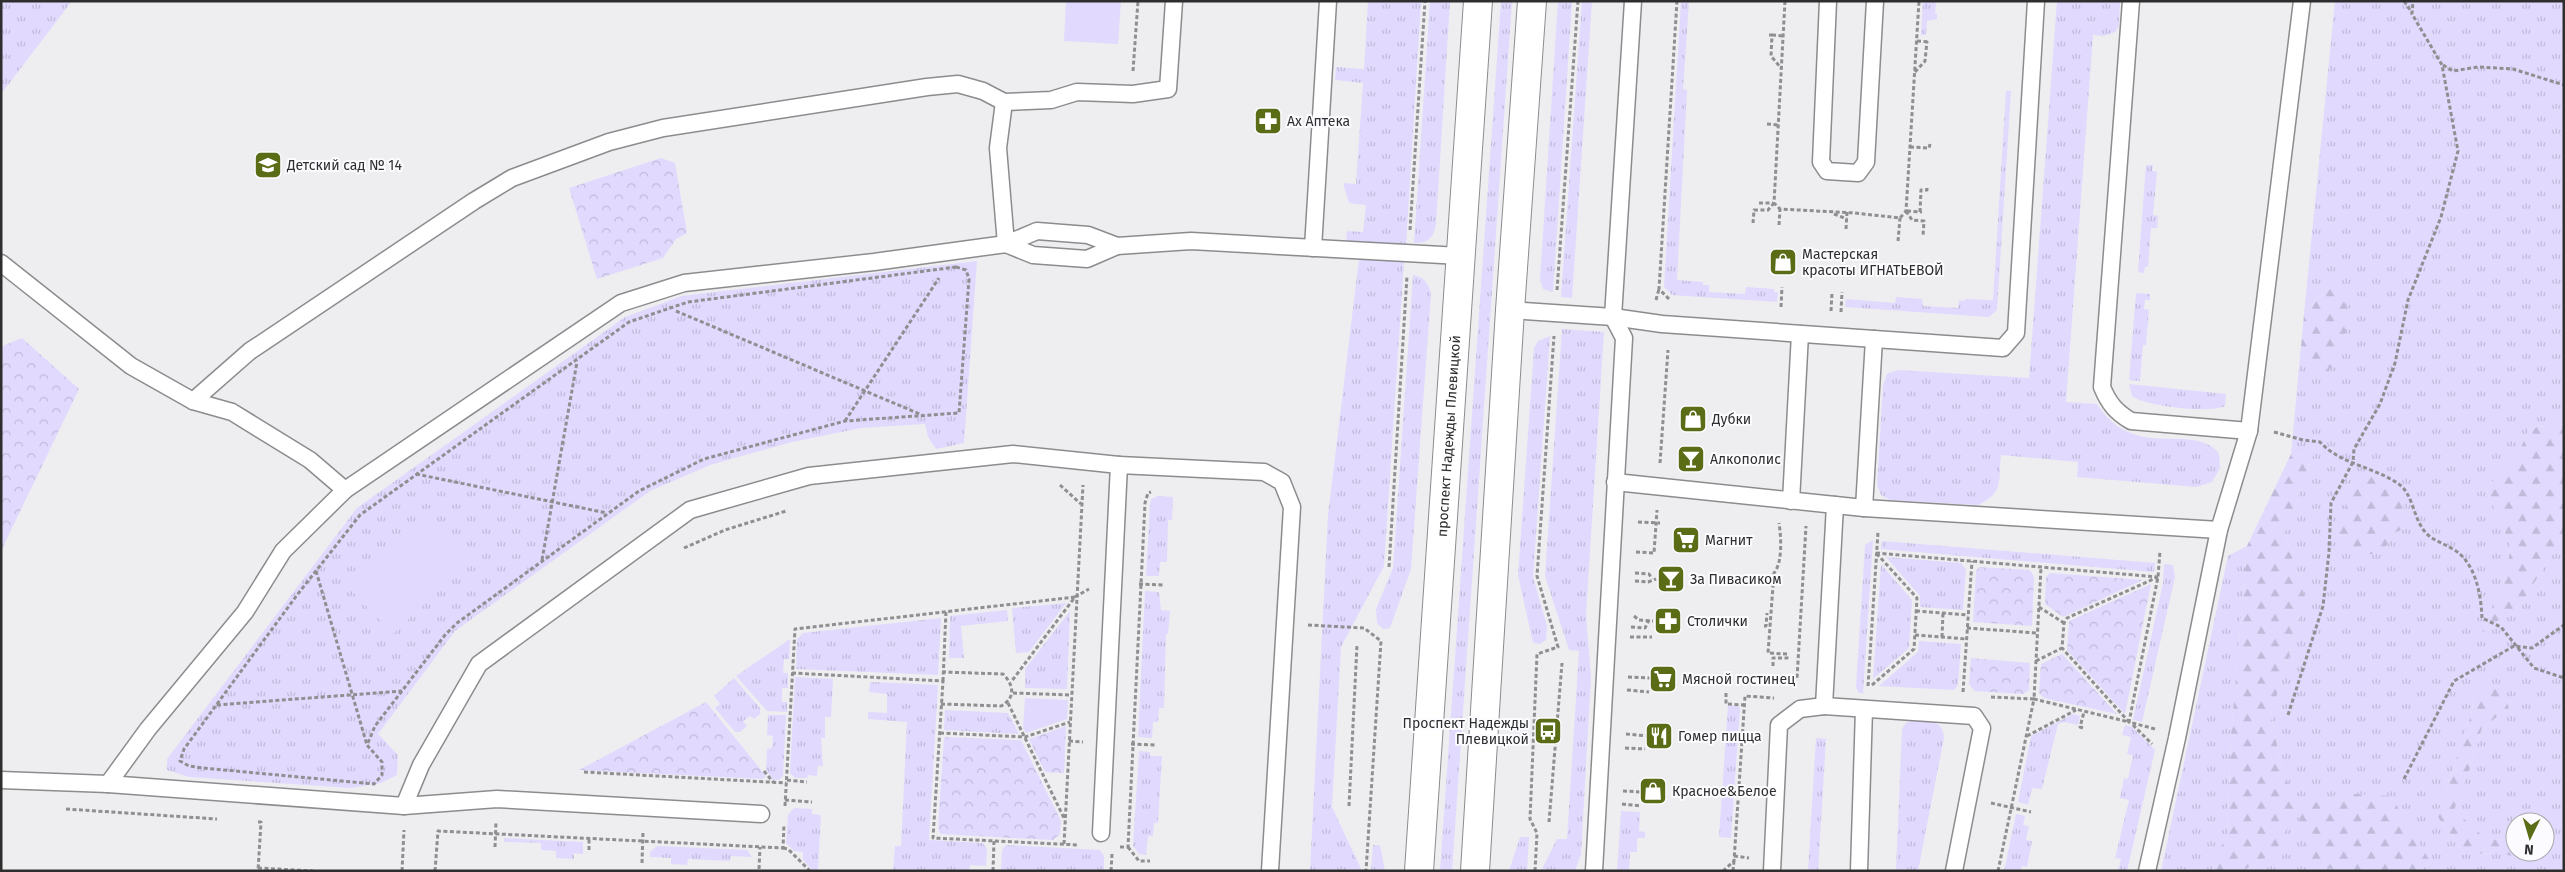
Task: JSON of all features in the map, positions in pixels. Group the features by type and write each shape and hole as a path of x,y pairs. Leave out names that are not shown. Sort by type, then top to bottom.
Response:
{"main road":[{"name":"проспект Надежды Плевицкой","path":"1420,871 1478,1"},
{"path":"1474,871 1532,1"}],"lane":[{"path":"193,401 250,351 474,201 512,178 600,145 663,128 927,86 958,84 983,91 1004,102 1051,100 1076,92 1133,94 1168,89 1174,1"},
{"path":"1313,248 1328,1"},
{"path":"1594,871 1624,338 1614,317 1633,1"},
{"path":"1828,1 1821,162 1827,171 1858,173 1866,162 1875,1"},
{"path":"1510,310 1614,317 1662,324 2003,348 2016,333 2036,1"},
{"path":"2131,1 2102,387 2108,402 2117,412 2132,421 2249,431"},
{"path":"2147,871 2177,738 2219,530 2249,431 2302,1"},
{"path":"1004,102 998,148 1006,244"},
{"path":"108,784 148,729 245,612 283,550 344,490 621,302 684,283 874,262 1006,244 1036,231 1088,235 1117,246"},
{"path":"1006,244 1032,255 1087,259 1117,246 1191,240 1408,255 1460,256"},
{"path":"1,263 130,366 193,401 232,412 310,460 344,490"},
{"path":"1792,501 1800,334"},
{"path":"1864,508 1874,339"},
{"path":"404,806 421,765 479,664 690,510 809,476 1013,454 1119,465 1264,472 1282,482 1292,507 1270,871"},
{"path":"1101,833 1119,465"},
{"path":"1615,482 1864,508 2219,530"},
{"path":"1824,706 1835,505"},
{"path":"1772,871 1779,725 1800,709 1824,706 1974,716 1982,728 1954,871"},
{"path":"1859,871 1864,709"},
{"path":"1,780 108,784 404,806 498,799 761,814"}],"path":[{"path":"1133,94 1138,1"},
{"path":"1389,567 1425,1"},
{"path":"1534,871 1537,833 1530,819 1538,654 1558,647 1537,576 1578,1"},
{"path":"1677,1 1659,289 1670,300 1679,300"},
{"path":"2288,715 2323,606 2329,552 2331,503 2353,462 2354,449 2380,404 2395,363 2408,300 2441,217 2458,151 2442,65 2404,1"},
{"path":"2412,14 2413,1"},
{"path":"1781,68 1771,56 1771,35 1783,36"},
{"path":"1914,73 1925,61 1928,42 1917,41"},
{"path":"2442,65 2452,71 2478,67 2513,68 2564,85"},
{"path":"1772,109 1779,109"},
{"path":"1767,124 1778,124"},
{"path":"1910,147 1930,148 1930,144"},
{"path":"1923,236 1924,221 1912,220 1906,211 1921,212 1921,190 1927,190 1928,187"},
{"path":"1753,223 1754,210 1768,210 1774,203 1759,202"},
{"path":"1778,225 1780,209"},
{"path":"1846,229 1847,212"},
{"path":"1833,213 1847,219"},
{"path":"1898,241 1900,218"},
{"path":"316,570 367,745 382,762 382,774 374,784 189,766 180,760 184,749 216,705 316,570 360,514 629,322 688,302 956,267 966,270 969,279 959,413 845,421 704,459 640,491 457,623 445,635 375,726 367,745"},
{"path":"845,421 945,269"},
{"path":"1781,307 1782,288"},
{"path":"1841,312 1842,292"},
{"path":"1831,311 1832,293"},
{"path":"1772,307 1791,308"},
{"path":"669,308 922,415"},
{"path":"1821,310 1850,312"},
{"path":"1660,467 1669,352"},
{"path":"542,561 578,357"},
{"path":"2249,431 2265,430 2302,440 2320,442 2330,452 2402,486 2422,528 2434,541 2453,548 2471,566 2482,606 2482,618 2501,628 2534,668 2564,678"},
{"path":"416,474 608,514"},
{"path":"1064,844 1075,597 1083,485 1080,477"},
{"path":"1054,480 1082,504"},
{"path":"679,551 725,530 787,510"},
{"path":"1631,552 1654,553 1658,523 1657,510"},
{"path":"1773,666 1774,658 1787,658 1787,654 1768,652 1774,573 1778,568 1780,532 1777,513"},
{"path":"1646,522 1658,523"},
{"path":"1796,684 1794,679 1806,525"},
{"path":"2129,722 2158,577 2162,526"},
{"path":"1875,690 1868,688 1914,649 1917,598 1876,553 2158,577"},
{"path":"1963,695 1972,560"},
{"path":"1998,871 2034,700 2041,567"},
{"path":"1629,581 1648,582 1654,579 1649,574 1642,574"},
{"path":"2158,577 2067,618 2064,623 2062,648 2129,722 2158,749"},
{"path":"795,628 1075,597"},
{"path":"1011,682 1075,597"},
{"path":"2039,607 2064,623"},
{"path":"943,681 946,611"},
{"path":"1916,611 1968,615"},
{"path":"1764,626 1766,626 1767,613"},
{"path":"1942,637 1943,613"},
{"path":"1639,620 1654,621"},
{"path":"1285,623 1364,628 1381,641 1366,871"},
{"path":"2404,779 2454,681 2514,646 2532,648 2564,625"},
{"path":"1638,636 1650,636 1645,628"},
{"path":"1967,628 2037,633"},
{"path":"1915,635 1966,639"},
{"path":"1349,806 1357,645"},
{"path":"2036,661 2062,648"},
{"path":"1549,822 1562,664"},
{"path":"941,704 1001,706 1008,703 1012,693 1011,682 1003,674 943,672"},
{"path":"1622,676 1650,678"},
{"path":"1622,690 1649,692"},
{"path":"216,705 403,691"},
{"path":"1012,693 1071,696"},
{"path":"1726,693 1726,704 1744,705"},
{"path":"1733,871 1733,847 1745,696 1784,699"},
{"path":"1990,697 2034,700 2161,730"},
{"path":"1008,703 1065,820"},
{"path":"2026,736 2076,710"},
{"path":"2083,728 2080,727 2084,712"},
{"path":"940,733 1025,737 1070,722"},
{"path":"1622,734 1647,736"},
{"path":"1621,747 1646,749"},
{"path":"764,771 773,782"},
{"path":"584,772 773,782 807,782"},
{"path":"1616,790 1642,792"},
{"path":"786,800 812,802"},
{"path":"1988,803 2031,812"},
{"path":"1616,804 1641,806"},
{"path":"642,863 644,808"},
{"path":"59,809 222,820"},
{"path":"251,821 261,822 258,869 313,871"},
{"path":"402,871 404,830"},
{"path":"495,847 496,837"},
{"path":"589,839 589,850"},
{"path":"993,871 994,840"},
{"path":"1111,871 1113,846"},
{"path":"759,869 760,847"},
{"path":"1128,847 1139,861 1150,861"},
{"path":"783,848 788,849 810,871"},
{"path":"1723,871 1734,861"}],"green space":[{"path":"1,1 72,1 1,94"},
{"path":"1066,1 1121,1 1118,44 1064,41"},
{"path":"1368,1 1421,1 1406,246 1346,242 1347,231 1363,232 1366,205 1349,203 1343,183 1356,184 1363,83 1335,80 1336,67 1364,69"},
{"path":"1430,1 1450,1 1436,224 1430,239 1414,243"},
{"path":"1501,1 1512,1 1452,871 1440,871"},
{"path":"1558,1 1572,1 1553,292 1543,289 1540,280"},
{"path":"1582,1 1592,1 1572,298 1561,297"},
{"path":"1681,1 1689,1 1683,89 1687,90 1677,280 1703,282 1703,285 1709,285 1709,292 1745,294 1746,287 1774,289 1774,292 1778,292 1777,302 1672,295 1664,287"},
{"path":"1923,1 1936,1 1935,14 1937,14 1937,19 1927,21 1926,35 1921,35"},
{"path":"2057,1 2120,1 2119,26 2115,32 2104,36 2093,35 2066,402 2097,404 2112,422 2128,432 2145,437 2194,440 2208,444 2219,453 2220,468 2212,482 2196,487 2077,477 2078,462 2001,455 2000,478 1996,490 1987,500 1978,505 1890,500 1881,495 1877,485 1883,386 1887,374 1898,370 2029,378"},
{"path":"2335,1 2564,1 2564,424 2530,428 2517,455 2486,489 2511,547 2501,593 2483,631 2523,601 2564,534 2564,871 2418,871 2431,863 2310,864 2343,871 2242,871 2275,853 2297,809 2281,765 2271,714 2306,600 2285,535 2313,455 2291,454 2300,357 2324,376 2331,283 2304,314","holes":["2410,526 2390,535 2384,554 2354,554 2337,534","2476,687 2509,708 2482,728 2469,771 2453,810 2486,839 2505,840 2505,812 2555,812 2555,862 2505,862 2505,854 2499,853 2465,854 2437,816 2471,715"]},
{"path":"2006,91 2011,91 1997,310 1989,317 1845,307 1846,299 1895,303 1896,297 1922,299 1923,306 1958,308 1959,300 1993,300"},
{"path":"661,158 675,163 687,233 676,239 663,258 597,279 569,188"},
{"path":"2146,165 2153,165 2152,171 2157,172 2153,215 2158,216 2157,228 2151,228 2148,267 2145,267 2144,273 2138,272"},
{"path":"1359,259 1404,262 1384,566 1341,647 1332,807 1362,871 1310,871 1328,515"},
{"path":"977,261 964,443 936,449 928,437 925,424 861,428 792,442 710,465 650,491 455,631 378,734 398,755 397,775 381,783 351,788 189,777 167,770 167,759 357,508 625,317 682,296"},
{"path":"1413,275 1425,281 1431,294 1411,569 1390,628 1383,629 1377,623 1376,609 1393,568"},
{"path":"2331,283 2351,311 2340,354 2324,377 2300,357 2304,314"},
{"path":"2136,293 2150,294 2150,300 2145,300 2144,309 2149,310 2146,345 2143,345 2140,381 2129,380"},
{"path":"1562,329 1604,332 1586,615 1591,677 1581,854 1575,871 1541,871 1557,839 1567,839 1579,651 1569,650 1545,576"},
{"path":"1550,336 1533,577 1547,626 1546,640 1540,644 1533,643 1518,575 1534,348 1538,341"},
{"path":"22,338 79,389 1,551 1,349 5,345"},
{"path":"2129,384 2226,394 2225,406 2193,409 2149,403 2132,396"},
{"path":"2564,424 2564,534 2523,601 2482,633 2501,593 2511,547 2486,489 2517,455 2530,428"},
{"path":"2291,454 2313,455 2285,535 2306,600 2271,714 2281,765 2298,809 2340,793 2391,796 2431,863 2418,871 2343,871 2310,865 2297,810 2275,853 2242,871 2212,871 2213,861 2227,836 2231,735 2247,546"},
{"path":"2373,476 2397,488 2410,526 2390,535 2384,554 2354,554 2337,534 2351,489"},
{"path":"1158,496 1173,497 1172,520 1168,520 1167,562 1160,562 1159,576 1146,576 1150,504 1151,499"},
{"path":"428,511 473,558 393,634 348,587"},
{"path":"1873,540 1863,694 1858,692 1856,687 1865,545"},
{"path":"1882,541 2155,563 2154,572 1881,549"},
{"path":"2247,546 2231,735 2227,836 2213,861 2212,871 2161,871 2228,556"},
{"path":"1886,557 1961,563 1966,570 1963,610 1920,607 1920,596"},
{"path":"1881,564 1912,600 1909,648 1873,679"},
{"path":"2164,564 2173,565 2175,577 2142,722 2133,720 2163,583"},
{"path":"1980,567 2030,570 2034,577 2032,626 1973,622 1976,570"},
{"path":"2050,573 2143,580 2063,617 2045,604 2046,577"},
{"path":"2151,584 2125,714 2067,650 2069,621"},
{"path":"1145,591 1159,592 1161,610 1170,611 1168,634 1166,634 1164,708 1159,708 1158,722 1153,722 1152,738 1138,737"},
{"path":"1066,603 1029,652 1016,653 1012,608"},
{"path":"1007,610 1008,621 961,626 964,658 949,658 950,616"},
{"path":"1070,611 1067,689 1025,688 1025,669"},
{"path":"941,618 938,675 796,669 797,639 803,633"},
{"path":"790,639 789,659 784,659 783,673 788,673 788,688 782,688 782,702 787,702 787,712 767,711 736,676"},
{"path":"1919,641 1961,644 1958,685 1954,690 1879,686 1918,652"},
{"path":"2062,654 2117,714 2044,698 2039,693 2041,664"},
{"path":"1971,658 2030,663 2029,690 2023,694 1974,691 1969,684"},
{"path":"795,677 833,679 831,717 825,717 825,738 821,738 823,766 818,766 817,776 808,775 807,778 795,778 790,773"},
{"path":"734,678 760,708 760,714 754,719 750,716 743,721 747,726 740,732 735,732 715,708 720,704 714,696"},
{"path":"870,682 938,685 929,840 983,843 987,849 986,866 970,865 969,871 893,871 895,846 901,846 907,722 868,719 868,712 887,713 887,694 869,692"},
{"path":"2476,687 2501,687 2509,708 2482,728 2469,771 2454,810 2486,839 2505,840 2505,854 2465,854 2437,816 2471,715"},
{"path":"1025,698 1068,700 1067,719 1026,733 1023,728"},
{"path":"706,702 766,776 763,779 579,770"},
{"path":"1728,705 1740,707 1731,838 1719,837"},
{"path":"945,710 1008,713 1019,734 944,730"},
{"path":"2073,714 2080,716 2078,725 2064,722 2058,724 2042,789 2032,788 2028,805 2018,802 2031,736"},
{"path":"768,715 786,715 783,776 779,780 773,780 766,770 767,749 772,748 773,736 767,735"},
{"path":"1913,720 1929,721 1938,724 1941,727 1944,738 1918,871 1896,871 1902,729 1906,723"},
{"path":"2125,725 2132,727 2155,750 2127,871 2118,871 2121,859 2115,858 2129,800 2120,798 2124,778 2128,779 2133,755 2127,754 2131,737 2122,735"},
{"path":"1066,726 1064,773 1045,772 1029,739"},
{"path":"944,737 1021,740 1061,821 1060,834 1053,840 941,834 938,829"},
{"path":"1816,738 1826,739 1818,871 1808,871"},
{"path":"1139,751 1150,752 1150,756 1162,756 1158,823 1154,823 1153,836 1148,836 1146,855 1139,854 1133,846"},
{"path":"794,808 812,809 812,814 821,815 818,871 813,871 803,860 803,852 794,851 786,843 788,815"},
{"path":"1621,811 1640,812 1639,831 1645,832 1645,838 1637,838 1637,852 1630,852 1629,871 1617,871"},
{"path":"2016,814 2025,816 2023,825 2029,826 2026,840 2032,841 2027,867 2022,866 2020,871 2004,871"},
{"path":"1520,837 1529,837 1527,871 1509,871"},
{"path":"504,838 583,842 583,854 574,853 574,859 556,858 556,851 541,850 541,843 504,842"},
{"path":"1006,845 1100,850 1104,856 1104,871 1001,871 1002,850"},
{"path":"1373,845 1380,845 1385,871 1371,871"},
{"path":"657,846 747,850 752,857 731,856 730,861 688,859 687,865 671,864 671,858 650,857 650,852"}],"place":[{"name":"Ах Аптека","path":"1268,121"},
{"name":"Детский сад № 14","path":"268,165"},
{"name":"Мастерская красоты ИГНАТЬЕВОЙ","path":"1783,262"},
{"name":"Дубки","path":"1693,419"},
{"name":"Алкополис","path":"1691,459"},
{"name":"Магнит","path":"1686,540"},
{"name":"За Пивасиком","path":"1671,579"},
{"name":"Столички","path":"1668,621"},
{"name":"Мясной гостинец","path":"1663,679"},
{"name":"Проспект Надежды Плевицкой","path":"1548,731"},
{"name":"Гомер пицца","path":"1659,736"},
{"name":"Красное&Белое","path":"1653,791"}]}
